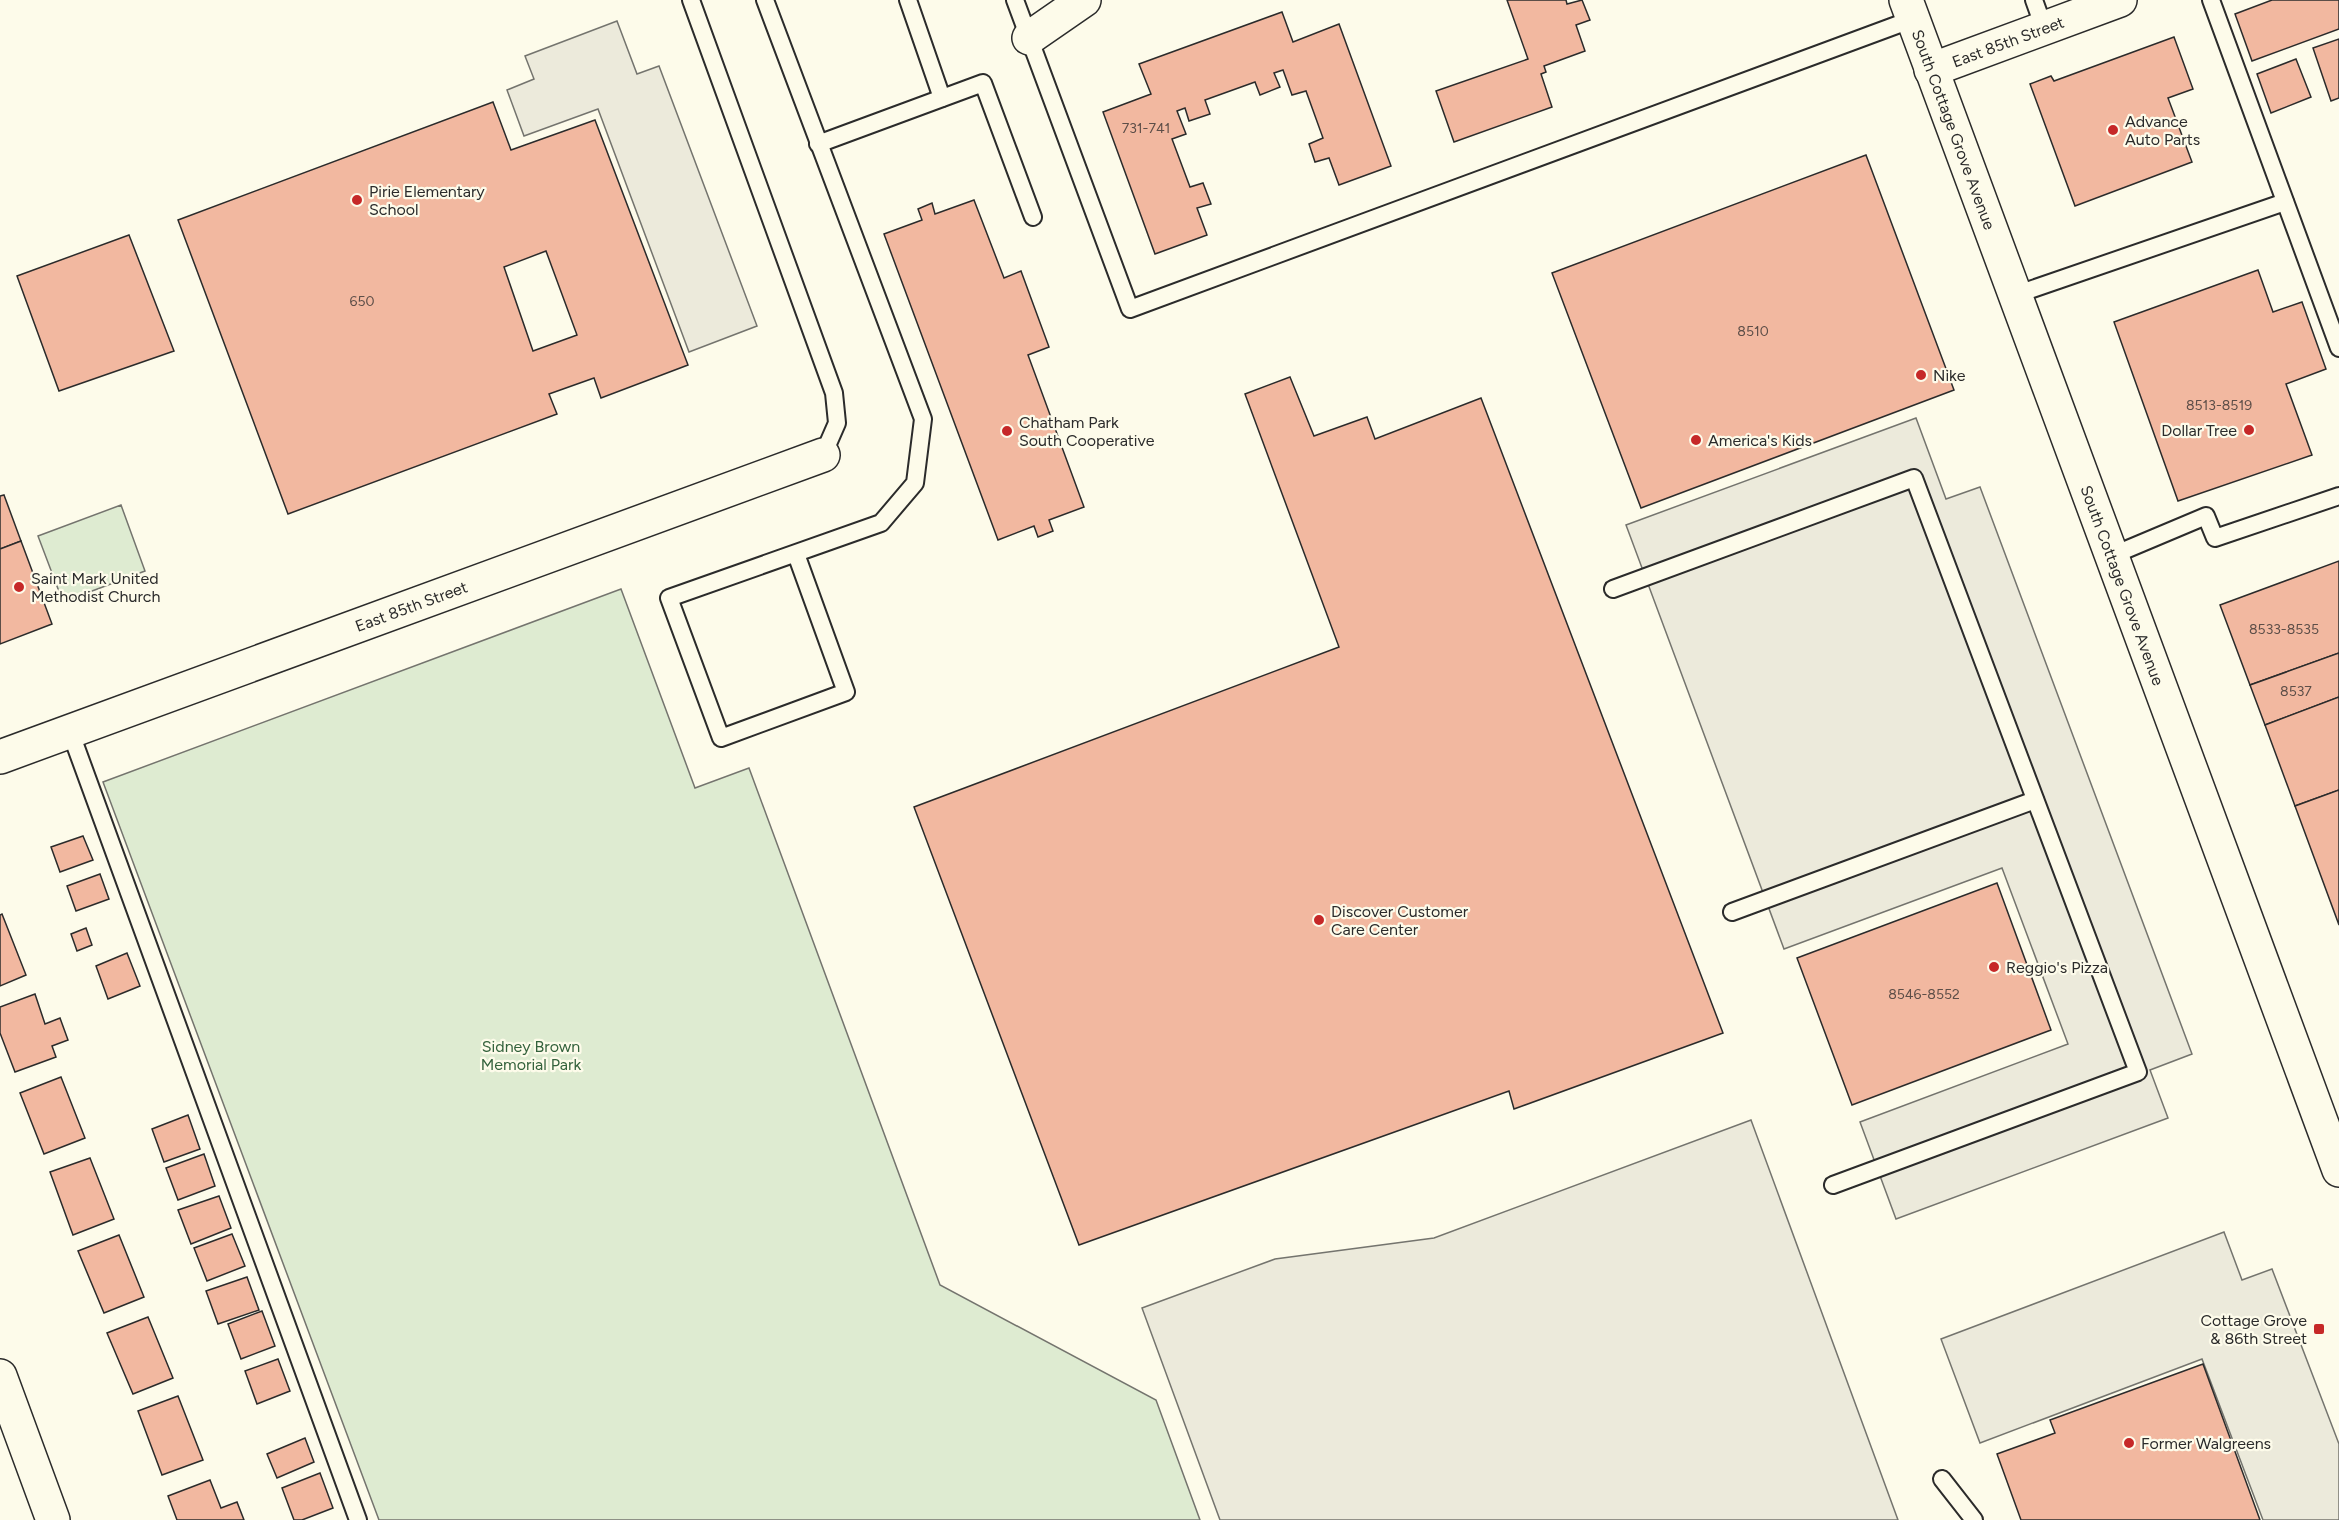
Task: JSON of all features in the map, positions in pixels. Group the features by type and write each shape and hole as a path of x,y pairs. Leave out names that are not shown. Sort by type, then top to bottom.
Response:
{"street":[{"path":"1029,38 1084,0"},
{"name":"East 85th Street","path":"1931,70 2039,14 2120,0"},
{"name":"South Cottage Grove Avenue","path":"1910,10 2111,556 2330,1121 2339,1170"},
{"name":"East 85th Street","path":"0,757 823,455"},
{"path":"0,1376 53,1520"}],"lane":[{"path":"691,0 834,393 837,423 823,455"},
{"path":"765,0 923,419 915,483 881,523 669,598 721,738 846,692 796,554"},
{"path":"908,0 942,98"},
{"path":"1015,0 1130,309 1910,10"},
{"path":"2211,0 2339,348"},
{"path":"818,144 983,83 1033,218"},
{"path":"2015,295 2285,202"},
{"path":"1612,589 1914,478 2138,1072 1833,1185"},
{"path":"2111,556 2206,516 2215,538 2339,496"},
{"path":"70,731 358,1520"},
{"path":"1732,912 2035,800"},
{"path":"1942,1479 1974,1520"}],"green space":[{"path":"121,505 145,571 63,602 38,536"},
{"name":"Sidney Brown Memorial Park","path":"621,589 695,788 749,768 940,1285 1156,1400 1200,1520 379,1520 103,782"}],"shaded area":[{"path":"617,21 637,74 659,66 757,326 689,352 598,109 524,136 507,90 534,79 525,56"},
{"path":"1916,418 1946,499 1980,487 2192,1054 2150,1070 2168,1118 1896,1219 1860,1122 2068,1044 2002,868 1784,949 1626,525"},
{"path":"1751,1120 1898,1520 1220,1520 1142,1308 1275,1259 1434,1238"},
{"path":"2224,1232 2242,1280 2272,1269 2339,1444 2339,1520 2263,1520 2202,1359 1980,1443 1941,1339"}],"building":[{"path":"1507,0 1566,0 1567,4 1582,0 1590,20 1576,25 1585,51 1544,66 1546,72 1541,74 1552,107 1454,142 1436,91 1528,59"},
{"path":"2272,0 2339,0 2339,29 2252,61 2235,14"},
{"path":"1282,12 1293,42 1339,24 1391,166 1339,185 1329,158 1315,162 1309,144 1323,138 1306,91 1292,95 1283,70 1274,73 1280,87 1260,95 1255,82 1205,100 1210,114 1189,121 1185,108 1177,111 1186,134 1172,139 1190,187 1203,183 1211,204 1197,208 1207,235 1155,254 1103,112 1151,94 1139,64"},
{"name":"Advance Auto Parts","path":"2174,37 2193,89 2168,98 2192,162 2075,206 2030,84 2051,76 2054,81"},
{"path":"2339,39 2339,98 2331,101 2313,48"},
{"path":"2296,59 2311,97 2271,113 2257,74"},
{"path":"493,102 511,150 595,120 688,365 601,398 594,378 549,394 557,414 288,514 178,220","holes":["546,251 577,335 533,351 504,267"]},
{"path":"1866,155 1954,390 1641,508 1552,273"},
{"name":"Chatham Park South Cooperative","path":"974,200 1004,278 1021,271 1049,347 1028,355 1084,507 1049,520 1053,531 1038,537 1034,526 998,540 884,234 922,220 918,209 932,203 935,214"},
{"path":"129,235 174,351 59,391 17,276"},
{"path":"2258,270 2273,312 2302,302 2326,369 2286,384 2312,455 2178,501 2114,322"},
{"name":"Discover Customer Care Center","path":"1290,377 1314,436 1367,417 1375,439 1481,398 1723,1033 1514,1109 1509,1091 1079,1245 914,807 1339,647 1245,394"},
{"path":"4,495 21,541 0,549 0,496"},
{"name":"Saint Mark United Methodist Church","path":"21,541 52,624 0,644 0,549"},
{"path":"2339,561 2339,653 2250,685 2220,605"},
{"path":"2339,653 2339,697 2265,725 2250,685"},
{"path":"2339,697 2339,790 2295,806 2265,725"},
{"path":"2339,790 2339,925 2295,806"},
{"path":"83,836 93,860 60,872 51,847"},
{"path":"100,874 109,899 76,911 67,886"},
{"path":"1997,883 2051,1030 1852,1105 1797,958"},
{"path":"2,914 26,975 0,986 0,915"},
{"path":"86,928 92,945 77,951 71,934"},
{"path":"127,953 140,986 108,999 96,966"},
{"path":"35,994 45,1024 60,1018 68,1040 52,1046 56,1057 15,1072 0,1033 0,1007"},
{"path":"61,1077 85,1138 44,1154 20,1093"},
{"path":"188,1115 200,1149 164,1162 152,1129"},
{"path":"204,1154 215,1186 178,1200 166,1168"},
{"path":"90,1158 114,1219 73,1235 50,1172"},
{"path":"219,1196 231,1228 191,1244 178,1210"},
{"path":"232,1234 245,1266 207,1281 194,1248"},
{"path":"119,1235 144,1297 104,1313 78,1251"},
{"path":"247,1277 259,1310 218,1324 206,1291"},
{"path":"262,1311 275,1346 241,1359 228,1324"},
{"path":"148,1317 173,1378 133,1394 107,1333"},
{"path":"278,1359 290,1391 257,1404 245,1371"},
{"name":"Former Walgreens","path":"2203,1364 2260,1520 2021,1520 1997,1454 2055,1433 2050,1420"},
{"path":"178,1396 203,1460 162,1475 138,1411"},
{"path":"305,1438 314,1462 277,1478 267,1454"},
{"path":"320,1473 333,1508 302,1520 294,1520 282,1488"},
{"path":"210,1480 221,1508 237,1502 244,1520 177,1520 168,1496"}],"place":[{"name":"Advance Auto Parts","path":"2113,130"},
{"name":"Pirie Elementary School","path":"357,200"},
{"name":"Nike","path":"1921,375"},
{"name":"Dollar Tree","path":"2249,430"},
{"name":"Chatham Park South Cooperative","path":"1007,431"},
{"name":"America's Kids","path":"1696,440"},
{"name":"Saint Mark United Methodist Church","path":"19,587"},
{"name":"Discover Customer Care Center","path":"1319,920"},
{"name":"Reggio's Pizza","path":"1994,967"},
{"name":"Cottage Grove & 86th Street","path":"2319,1329"},
{"name":"Former Walgreens","path":"2129,1443"}]}
